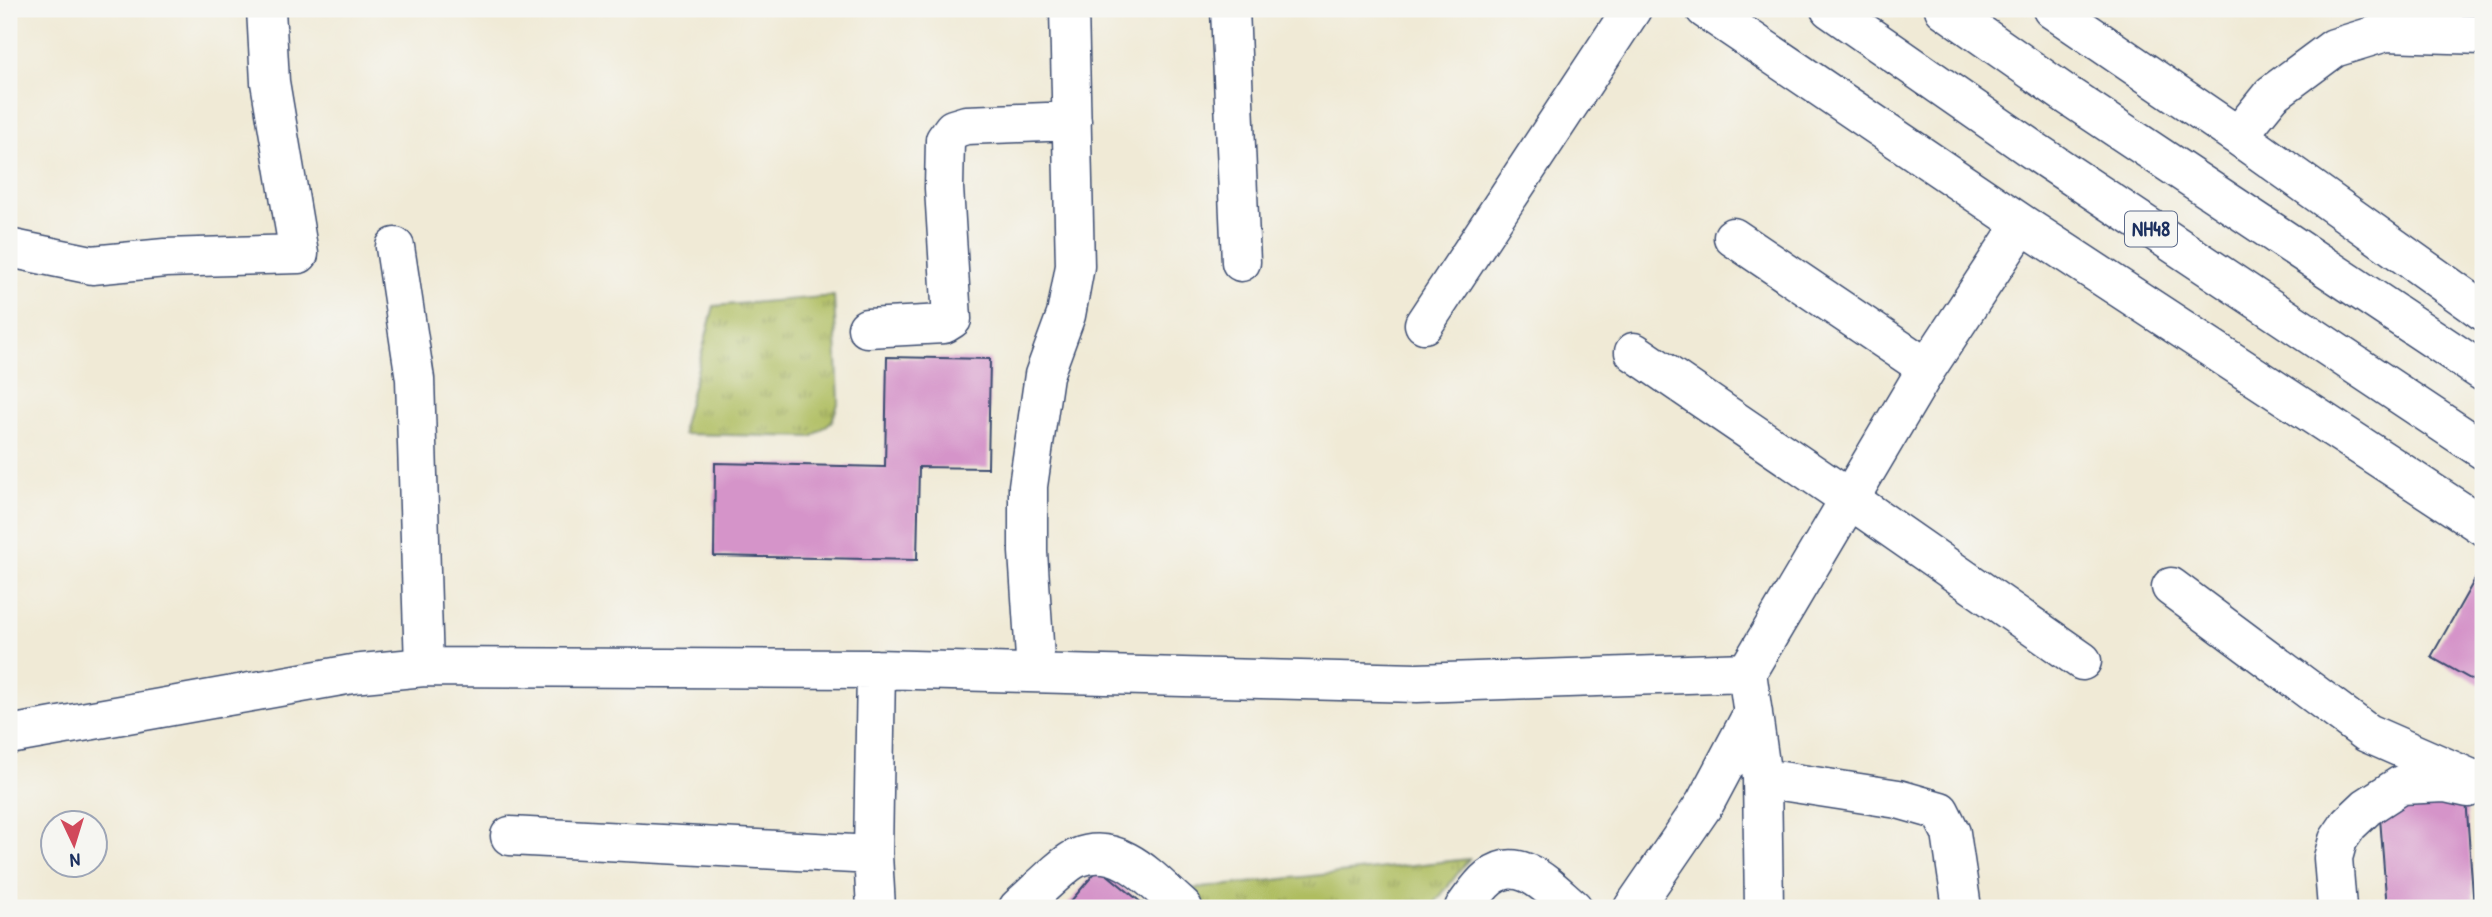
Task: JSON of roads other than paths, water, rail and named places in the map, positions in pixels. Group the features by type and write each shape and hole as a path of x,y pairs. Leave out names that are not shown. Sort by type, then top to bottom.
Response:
{"main road":[{"path":"9,248 92,265 165,258 299,254 270,82 266,9"},
{"path":"1036,673 1028,552 1028,485 1044,376 1066,315 1075,266 1069,9"},
{"path":"1230,9 1241,262"},
{"path":"1424,324 1632,9"},
{"path":"1705,9 2022,223 2483,526"},
{"name":"NH48","path":"1830,9 2040,155 2479,447"},
{"path":"1944,9 2067,95 2483,372"},
{"path":"2052,9 2238,136 2483,311"},
{"path":"2238,136 2272,94 2334,48 2386,32 2483,35"},
{"path":"867,328 944,324 953,319 944,188 944,139 953,129 966,125 1072,121"},
{"path":"1765,908 1762,778 1747,671 1927,368 2022,223"},
{"path":"1733,237 1927,368"},
{"path":"395,247 415,379 424,667"},
{"path":"1634,352 2082,661"},
{"path":"2171,587 2367,733 2472,779 2483,779"},
{"path":"9,735 352,674 424,667 876,669 1417,683 1747,671"},
{"path":"876,669 873,855 876,908"},
{"path":"1633,908 1705,803 1753,713"},
{"path":"1762,778 1898,799 1940,811 1951,833 1962,908"},
{"path":"2337,908 2333,859 2338,840 2349,824 2367,807 2401,785 2445,783 2483,792"},
{"path":"510,836 873,855"},
{"path":"1018,908 1075,859 1103,852 1129,862 1183,908"},
{"path":"1464,908 1488,878 1508,869 1531,873 1573,908"}]}
